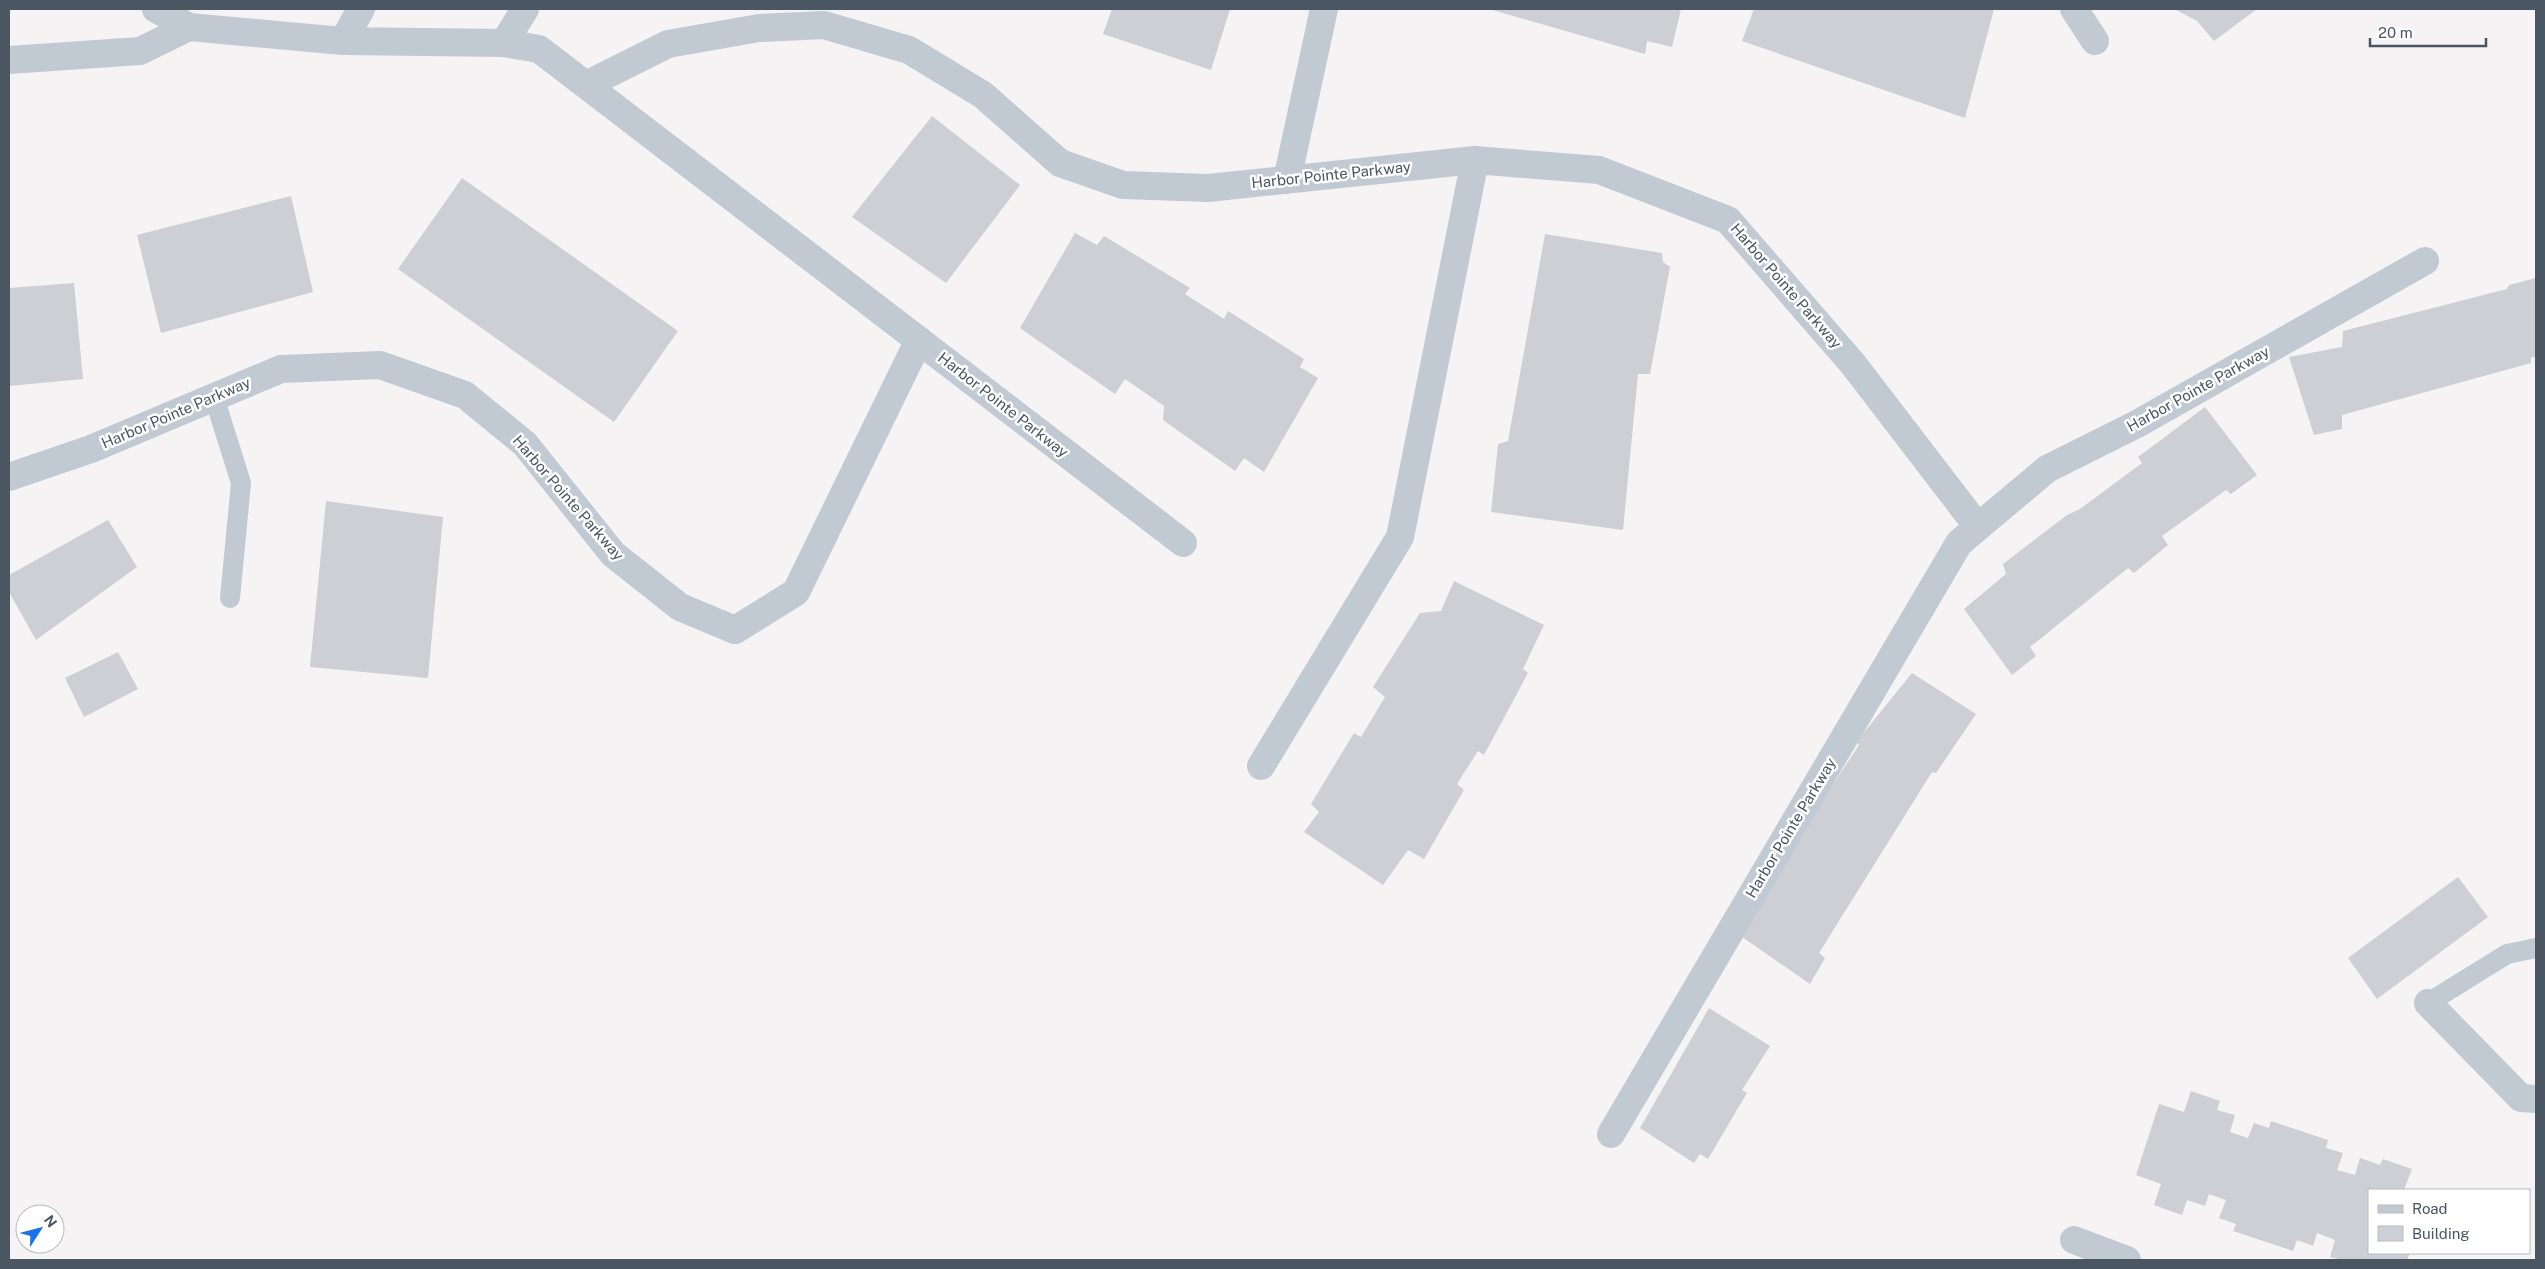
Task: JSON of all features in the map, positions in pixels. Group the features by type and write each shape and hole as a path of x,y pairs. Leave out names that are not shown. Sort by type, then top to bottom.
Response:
{"street":[{"path":"156,9 189,27 343,41"},
{"path":"337,9 343,41"},
{"path":"343,41 360,9"},
{"path":"504,42 525,9"},
{"path":"1287,180 1324,9"},
{"path":"2074,9 2095,41"},
{"name":"Harbor Pointe Parkway","path":"586,85 668,44 759,28 824,24 909,50 983,95 1060,163 1123,185 1208,188 1475,160 1599,170 1728,220 1853,364 1978,526"},
{"path":"9,60 140,51 189,27"},
{"name":"Harbor Pointe Parkway","path":"343,41 504,42 539,49 1183,543"},
{"path":"1261,766 1400,537 1475,160"},
{"name":"Harbor Pointe Parkway","path":"1610,1134 1960,543 2047,469 2137,424 2425,261"},
{"name":"Harbor Pointe Parkway","path":"9,477 91,449 281,369 380,366 465,395 525,444 613,554 680,607 735,630 796,592 919,340"},
{"path":"2428,1003 2522,1098 2536,1099"},
{"path":"2074,1240 2127,1260"}],"lane":[{"path":"214,397 241,483 230,598"},
{"path":"2428,1003 2506,954 2536,948"}],"building":[{"path":"1112,9 1230,9 1211,70 1103,34"},
{"path":"1489,9 1681,9 1672,47 1647,41 1645,54"},
{"path":"1754,9 1994,9 1965,118 1742,41"},
{"path":"2174,9 2257,9 2214,41 2197,21"},
{"path":"932,116 1020,185 946,283 852,217"},
{"path":"462,178 678,331 614,422 398,269"},
{"path":"291,196 313,292 161,333 137,235"},
{"path":"1075,233 1097,245 1104,236 1190,288 1185,294 1224,319 1228,311 1304,359 1300,367 1318,378 1264,472 1244,458 1235,471 1163,420 1164,406 1125,379 1115,394 1020,328"},
{"path":"1545,234 1662,253 1663,262 1670,267 1650,374 1638,374 1623,530 1491,512 1498,444 1508,441"},
{"path":"2536,278 2536,356 2531,358 2531,363 2342,415 2342,429 2314,435 2289,357 2342,347 2343,331 2507,289 2509,285"},
{"path":"74,283 83,379 9,386 9,288"},
{"path":"2205,407 2257,475 2231,494 2226,490 2162,536 2168,545 2134,573 2128,568 2030,647 2036,656 2012,675 1964,609 2006,574 2003,564 2067,515 2080,509 2142,463 2138,457"},
{"path":"326,501 443,517 428,678 310,667"},
{"path":"108,520 137,567 36,640 9,592 9,575"},
{"path":"1454,581 1544,625 1523,669 1528,673 1484,755 1478,751 1457,784 1464,790 1424,859 1408,850 1383,885 1304,832 1319,812 1311,804 1354,733 1361,737 1385,697 1373,687 1420,613 1441,611"},
{"path":"118,652 138,689 84,717 65,678"},
{"path":"1912,673 1976,714 1936,773 1932,772 1819,953 1825,958 1810,984 1732,930 1756,902 1859,745 1857,741"},
{"path":"2458,877 2488,917 2377,999 2348,958"},
{"path":"1709,1008 1770,1046 1742,1090 1747,1093 1708,1159 1700,1154 1694,1163 1640,1128"},
{"path":"2191,1091 2220,1101 2217,1110 2235,1115 2230,1132 2248,1138 2254,1123 2269,1128 2271,1121 2328,1140 2326,1148 2343,1153 2337,1170 2355,1175 2360,1158 2380,1165 2383,1159 2412,1169 2404,1189 2368,1189 2368,1254 2410,1254 2407,1260 2343,1260 2330,1257 2335,1240 2317,1233 2313,1246 2297,1240 2293,1251 2233,1231 2236,1224 2219,1218 2226,1200 2209,1194 2205,1206 2187,1200 2182,1215 2154,1205 2161,1184 2136,1175 2159,1104 2184,1112"}]}
